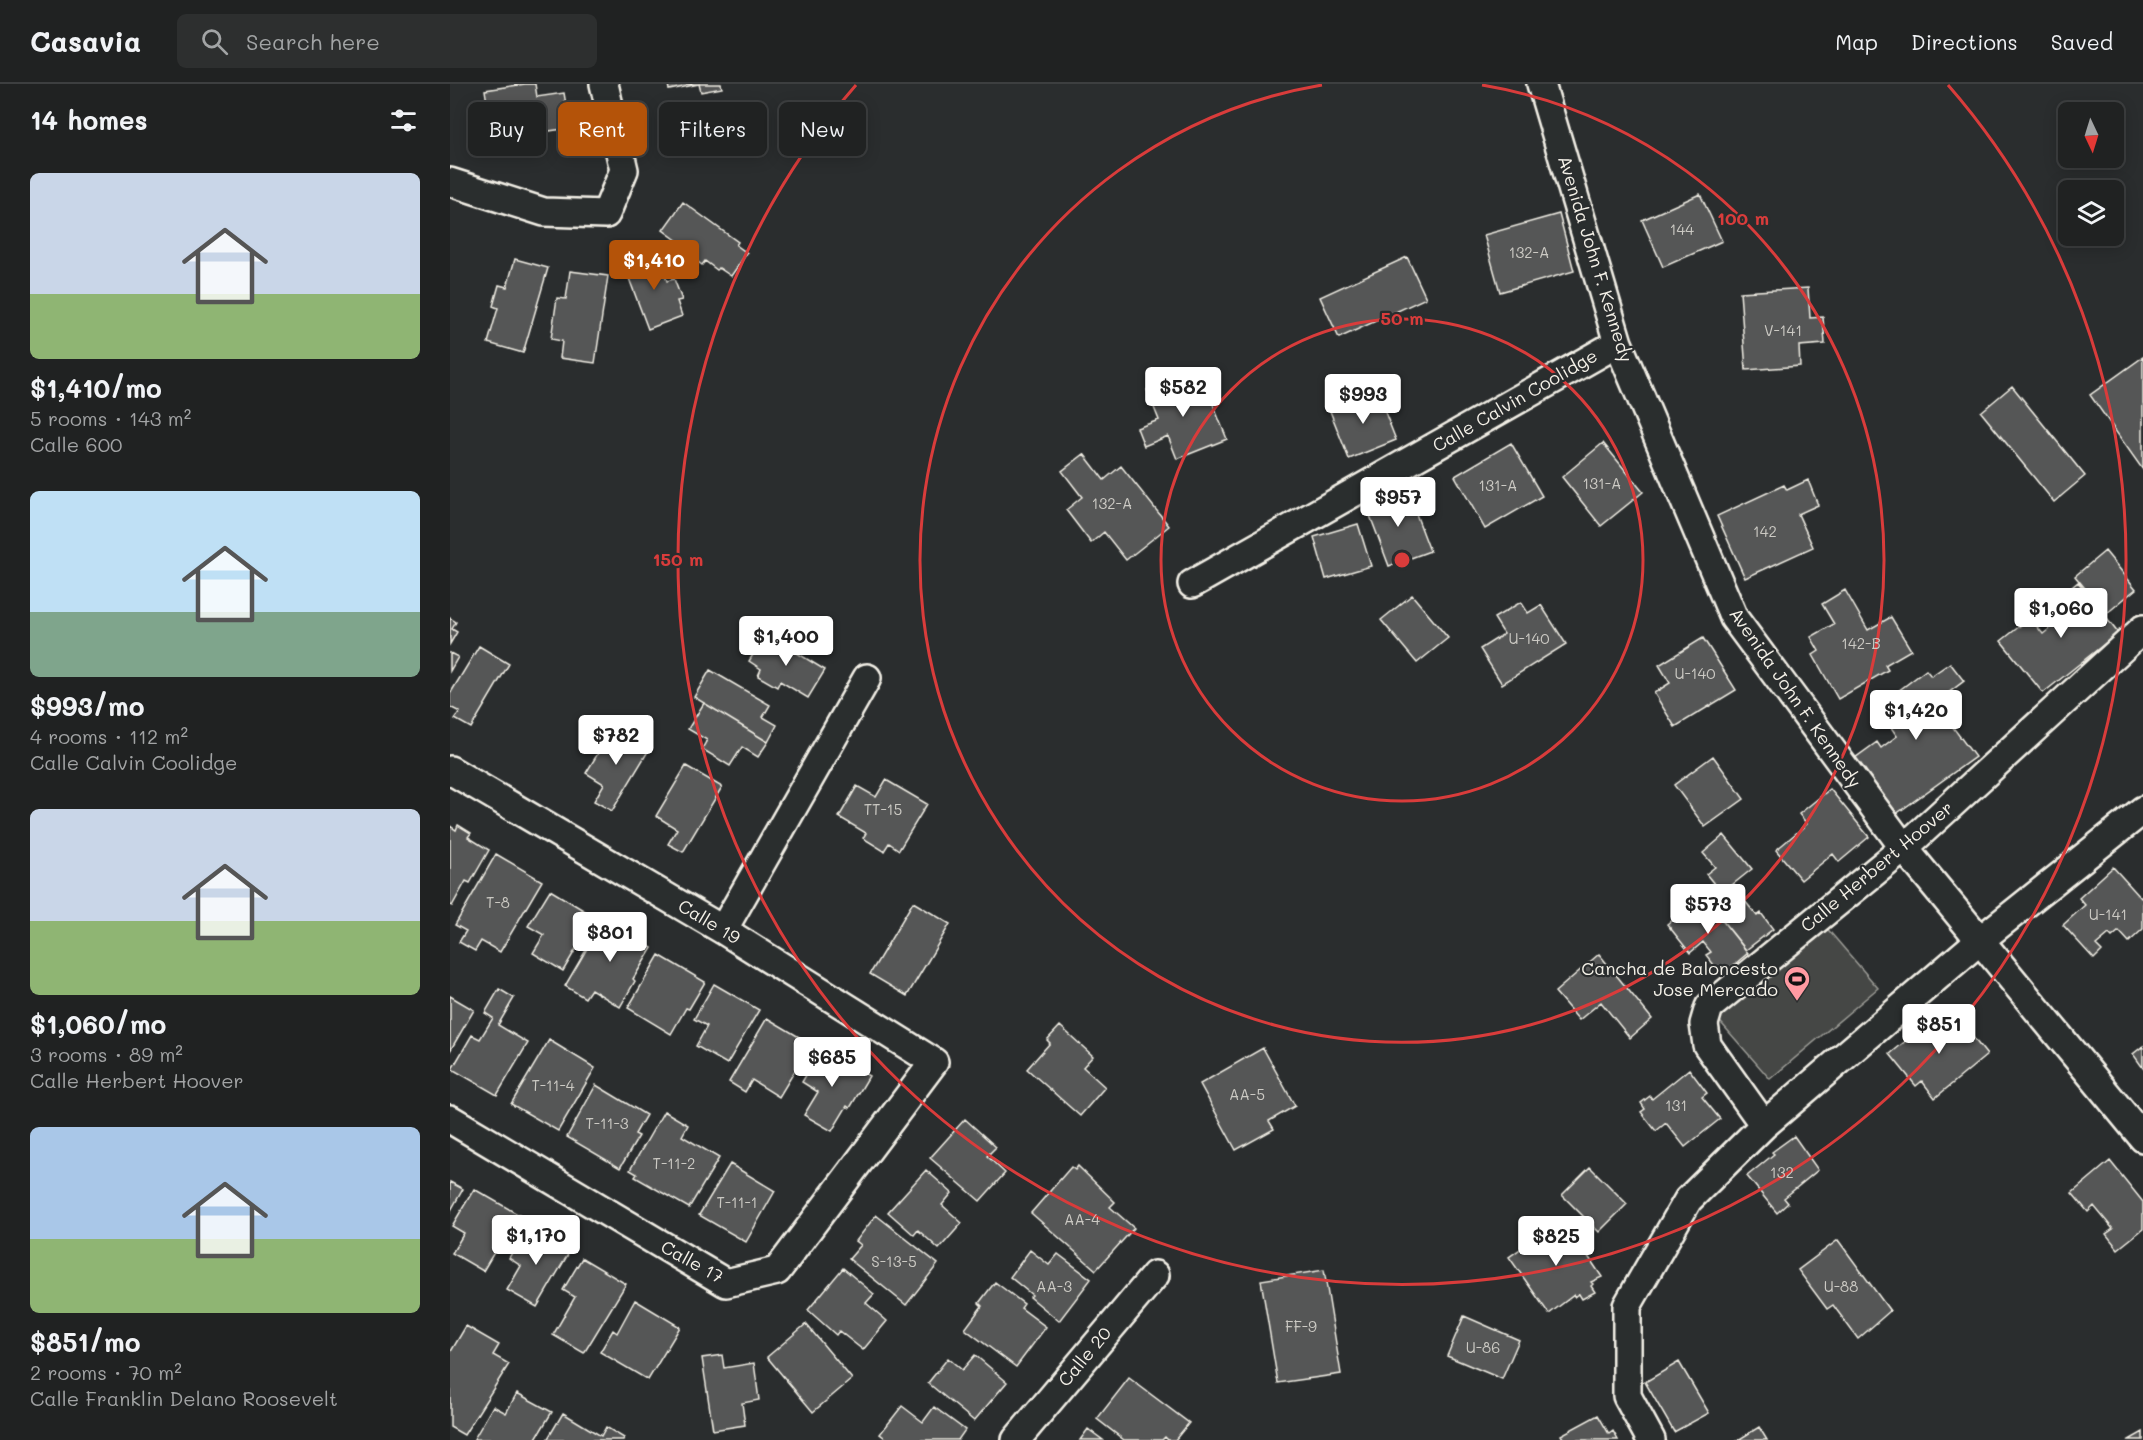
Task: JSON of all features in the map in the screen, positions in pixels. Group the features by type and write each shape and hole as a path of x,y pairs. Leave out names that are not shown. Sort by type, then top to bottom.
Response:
{"street":[{"path":"450,182 544,212 606,214 624,170 604,84"},
{"name":"Avenida John F. Kennedy","path":"1541,84 1618,343 1734,618 1904,848 2143,1138"},
{"name":"Calle Calvin Coolidge","path":"1192,584 1618,343"},
{"name":"Calle Herbert Hoover","path":"1764,1125 1707,1045 1704,1024 1709,1007 1904,848 2143,629"},
{"path":"723,930 867,678"},
{"name":"Calle 19","path":"450,770 723,930 934,1062"},
{"path":"1651,1440 1627,1396 1627,1306 1688,1200 1764,1125 1979,941 2143,810"},
{"name":"Calle 17","path":"450,1119 726,1283 777,1271 934,1062"},
{"name":"Calle 20","path":"1016,1440 1155,1275"}],"shaded area":[{"name":"Cancha de Baloncesto Jose Mercado","path":"1824,925 1878,988 1770,1079 1716,1017"}],"building":[{"path":"535,84 537,97 564,93 566,102 558,102 558,130 546,131 546,102 487,102 485,90"},
{"path":"668,84 699,84 669,90"},
{"path":"699,84 721,84 722,88 701,92"},
{"path":"1700,194 1722,241 1663,267 1642,220"},
{"path":"683,202 738,242 736,245 747,253 731,276 705,261 702,265 683,251 686,247 663,230"},
{"path":"1559,214 1574,271 1500,292 1484,235"},
{"path":"657,253 667,281 674,279 682,300 677,301 682,316 648,329 624,265"},
{"path":"1407,257 1426,298 1339,338 1320,297"},
{"path":"515,259 548,268 523,353 488,343 498,308 493,306 499,285 507,287"},
{"path":"570,271 608,276 595,363 560,358 562,341 551,339 557,298 566,299"},
{"path":"1808,288 1810,318 1823,317 1825,344 1799,346 1800,366 1746,370 1740,292"},
{"path":"2143,357 2143,470 2090,395"},
{"path":"1188,373 1198,397 1208,392 1227,439 1177,459 1168,436 1144,446 1137,428 1159,420 1147,390"},
{"path":"2012,386 2085,476 2054,502 1981,412"},
{"path":"1377,392 1396,440 1349,459 1330,411"},
{"path":"1511,443 1542,496 1485,529 1455,476"},
{"path":"1603,443 1643,492 1601,526 1562,477"},
{"path":"1084,454 1104,480 1121,466 1169,526 1126,560 1104,532 1091,543 1066,510 1082,497 1062,471"},
{"path":"1808,480 1818,505 1798,514 1813,547 1745,578 1717,516 1784,485 1787,490"},
{"path":"1407,490 1430,551 1389,566 1366,505"},
{"path":"1358,524 1371,566 1326,579 1314,537"},
{"path":"2105,551 2136,589 2106,614 2075,576"},
{"path":"2078,582 2118,633 2043,693 2001,641 2030,618 2043,634 2062,619 2050,605"},
{"path":"1845,590 1868,630 1891,617 1911,650 1885,665 1888,670 1838,699 1813,655 1819,651 1811,637 1834,624 1822,604"},
{"path":"1412,595 1448,638 1417,663 1381,620"},
{"path":"1521,602 1528,613 1541,605 1566,644 1502,684 1480,649 1504,634 1494,618"},
{"path":"450,618 456,622 452,629 457,632 450,644"},
{"path":"766,634 825,670 808,698 780,681 777,687 758,676 761,669 749,661"},
{"path":"1703,638 1736,690 1675,727 1654,693 1670,683 1659,665"},
{"path":"479,646 509,664 471,728 455,719 460,712 450,707 450,694"},
{"path":"450,653 458,657 450,671"},
{"path":"1950,663 1964,681 1935,703 1975,757 1896,814 1855,758 1877,742 1881,748 1897,736 1877,707 1926,670 1931,676"},
{"path":"710,670 770,705 763,717 777,725 768,742 694,697"},
{"path":"704,703 768,742 758,757 742,747 730,766 702,749 707,740 688,729"},
{"path":"614,727 650,748 612,811 594,801 604,784 586,773"},
{"path":"1713,756 1744,799 1705,827 1674,785"},
{"path":"686,766 722,787 683,852 668,844 677,829 656,816"},
{"path":"886,780 927,804 899,850 889,843 884,851 863,838 866,833 839,817 857,786 876,797"},
{"path":"1830,789 1869,837 1839,862 1833,854 1801,880 1776,850 1807,824 1799,814"},
{"path":"458,825 471,833 468,837 489,850 470,883 466,881 452,906 450,905 450,826 456,830"},
{"path":"1724,835 1752,869 1732,885 1757,916 1761,913 1773,929 1746,950 1702,895 1715,885 1706,874 1715,867 1703,853"},
{"path":"496,854 542,881 500,952 481,941 475,951 459,942 466,931 455,925"},
{"path":"2113,867 2141,898 2143,896 2143,929 2129,942 2119,931 2112,937 2109,934 2096,945 2102,951 2094,959 2063,925 2085,905 2079,898"},
{"path":"550,890 595,917 563,971 533,953 544,935 528,926"},
{"path":"1702,895 1748,953 1722,975 1706,955 1711,952 1703,942 1690,953 1667,924"},
{"path":"913,902 950,924 907,996 870,974"},
{"path":"606,916 636,933 633,937 652,948 633,979 635,981 620,1007 591,989 585,998 565,986"},
{"path":"1599,954 1652,1019 1630,1038 1601,1002 1579,1020 1555,992"},
{"path":"659,955 705,982 671,1034 628,1008"},
{"path":"714,984 759,1010 727,1064 696,1046 707,1026 694,1019"},
{"path":"499,989 514,998 498,1025 528,1043 497,1095 452,1069 472,1035 480,1039 493,1018 485,1013"},
{"path":"450,996 474,1010 450,1051"},
{"path":"1954,1014 1987,1055 1935,1098 1922,1081 1916,1086 1890,1054 1926,1024 1933,1032"},
{"path":"767,1018 811,1044 779,1097 752,1080 745,1092 729,1082"},
{"path":"1060,1026 1093,1056 1083,1067 1105,1087 1080,1116 1027,1069 1050,1043 1047,1040"},
{"path":"549,1040 595,1068 558,1131 511,1104"},
{"path":"2143,1046 2143,1068 2133,1054"},
{"path":"822,1048 869,1076 850,1108 847,1106 832,1131 804,1115 818,1092 802,1082"},
{"path":"1263,1048 1295,1106 1269,1121 1274,1129 1236,1150 1200,1084"},
{"path":"1689,1069 1707,1093 1702,1097 1720,1119 1685,1147 1666,1123 1656,1131 1641,1112 1645,1109 1641,1103 1650,1096 1652,1099"},
{"path":"596,1085 646,1115 635,1134 639,1136 620,1168 567,1137"},
{"path":"664,1111 688,1125 682,1136 719,1158 689,1208 635,1177 637,1174 630,1170"},
{"path":"965,1119 996,1147 987,1156 1005,1173 980,1201 930,1158"},
{"path":"1794,1136 1818,1170 1784,1198 1788,1203 1777,1213 1747,1176 1774,1154 1772,1152"},
{"path":"2110,1161 2143,1202 2143,1229 2118,1249 2106,1234 2113,1229 2094,1206 2088,1212 2072,1193"},
{"path":"730,1164 775,1191 746,1242 699,1215"},
{"path":"1078,1166 1115,1202 1110,1207 1134,1228 1096,1270 1031,1213 1071,1167 1075,1170"},
{"path":"1590,1167 1627,1204 1599,1232 1562,1195"},
{"path":"926,1170 952,1193 942,1205 962,1223 939,1249 918,1230 914,1235 888,1212"},
{"path":"450,1182 463,1189 450,1212"},
{"path":"474,1189 521,1216 500,1252 496,1249 483,1271 452,1253 464,1233 452,1226"},
{"path":"876,1215 938,1264 906,1305 849,1259 861,1245 856,1241"},
{"path":"1563,1219 1602,1277 1591,1282 1595,1292 1582,1299 1579,1294 1575,1297 1574,1295 1549,1314 1509,1257"},
{"path":"527,1226 570,1251 537,1307 507,1290 521,1266 509,1258"},
{"path":"1838,1240 1890,1311 1858,1339 1833,1305 1827,1309 1798,1270"},
{"path":"1030,1250 1049,1265 1058,1254 1091,1279 1059,1321 1010,1277"},
{"path":"582,1258 626,1284 584,1353 553,1335 575,1297 563,1290"},
{"path":"843,1268 874,1294 866,1303 887,1321 863,1350 839,1331 836,1335 808,1310"},
{"path":"1324,1270 1341,1374 1278,1383 1261,1280"},
{"path":"995,1282 1024,1304 1021,1308 1046,1327 1016,1367 965,1329 982,1306 979,1303"},
{"path":"635,1300 680,1327 648,1380 600,1352 613,1330 617,1333"},
{"path":"1464,1316 1519,1340 1502,1379 1447,1356"},
{"path":"806,1324 852,1379 813,1412 767,1357"},
{"path":"466,1326 499,1345 493,1355 509,1364 464,1435 450,1427 450,1353"},
{"path":"722,1355 724,1368 754,1363 759,1400 742,1403 745,1425 713,1430 702,1358"},
{"path":"975,1355 1007,1382 974,1421 928,1383 948,1358 962,1370"},
{"path":"1679,1362 1709,1413 1674,1432 1645,1382"},
{"path":"1129,1378 1189,1423 1175,1440 1168,1440 1165,1437 1162,1440 1124,1440 1097,1419"},
{"path":"517,1393 552,1412 535,1440 474,1439 493,1406 506,1413"},
{"path":"902,1406 923,1422 934,1407 965,1430 958,1440 888,1440 880,1434"},
{"path":"563,1413 601,1436 606,1427 624,1438 623,1440 547,1440"},
{"path":"1598,1415 1609,1434 1613,1431 1618,1440 1564,1440 1561,1435"},
{"path":"1759,1427 1767,1440 1738,1440"},
{"path":"1088,1429 1103,1440 1080,1440"},
{"path":"2143,1432 2143,1440 2129,1440"}],"place":[{"name":"Cancha de Baloncesto Jose Mercado","path":"1797,1002"}]}
